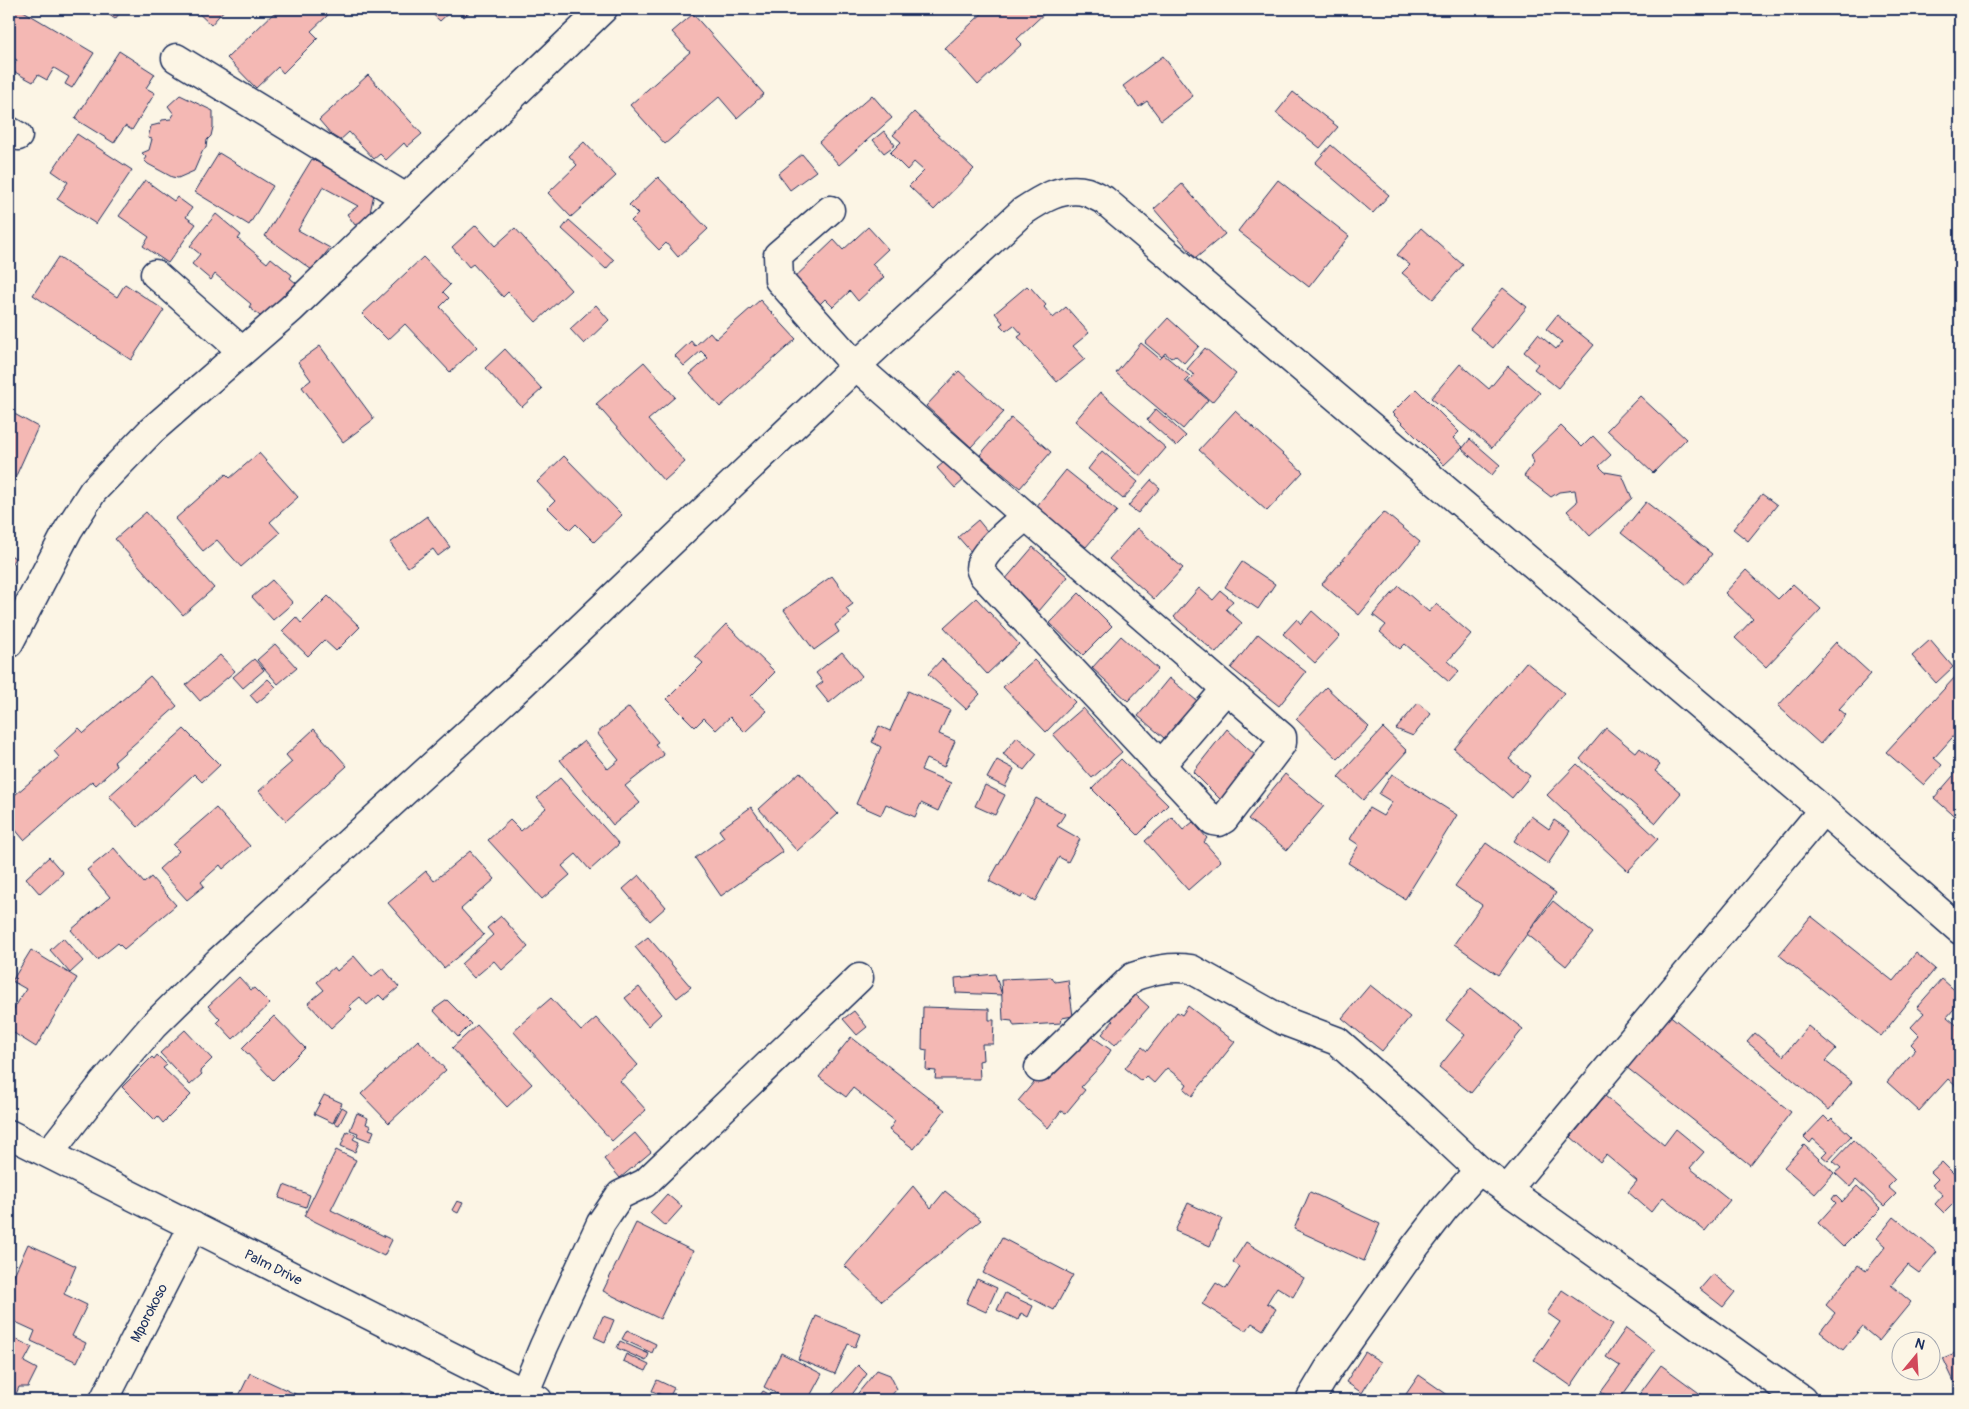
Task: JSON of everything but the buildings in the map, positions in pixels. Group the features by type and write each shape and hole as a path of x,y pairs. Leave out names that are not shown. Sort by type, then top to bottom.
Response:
{"street":[{"path":"9,643 68,530 93,491 151,431 291,309 603,9"},
{"path":"176,58 406,198"},
{"path":"49,1153 103,1084 153,1026 219,960 521,685 856,366 1022,212 1041,200 1063,191 1085,192 1104,200 1823,810 1960,930"},
{"path":"830,210 778,255 779,280 856,366 1282,737 1282,742 1224,819 1219,822 1214,820 1160,766 983,575 980,568 981,561 1004,535 1026,516"},
{"path":"155,274 242,352"},
{"path":"1160,766 1226,689"},
{"path":"1507,1190 1823,810"},
{"path":"1038,1068 1133,977 1153,970 1177,967 1191,969 1284,1021 1337,1041 1413,1108 1479,1170 1802,1400"},
{"path":"531,1397 544,1346 602,1223 620,1195 645,1183 859,978"},
{"name":"Palm Drive","path":"9,1134 531,1397"},
{"path":"1310,1400 1328,1370 1414,1248 1444,1208 1479,1170"},
{"name":"Mporokoso","path":"104,1400 193,1226"}]}
